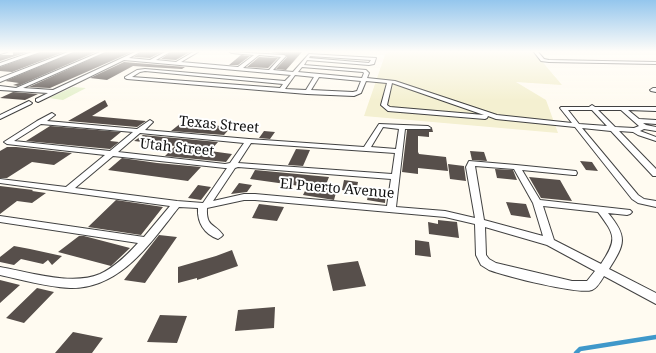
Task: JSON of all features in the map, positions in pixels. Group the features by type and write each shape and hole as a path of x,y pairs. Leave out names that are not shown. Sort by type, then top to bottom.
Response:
{"street":[{"path":"0,80 29,68"},
{"path":"16,89 64,68"},
{"path":"38,100 105,68"},
{"path":"247,68 317,76 357,94 367,73 364,71 333,68"},
{"path":"281,90 300,68"},
{"path":"286,83 142,70 127,78 306,92 365,79 390,82 411,87 496,117"},
{"path":"306,92 317,76"},
{"path":"230,86 238,78"},
{"path":"390,82 384,105 391,110 496,117 614,129 635,130 644,127 656,129"},
{"path":"0,88 54,92"},
{"path":"0,117 29,103"},
{"path":"592,107 656,174"},
{"path":"656,109 592,107 563,108 635,197 641,201 656,204"},
{"path":"622,108 644,127"},
{"path":"0,112 8,113"},
{"name":"Utah Street","path":"52,115 7,142 110,155 232,166 396,177"},
{"path":"637,121 656,122"},
{"name":"Texas Street","path":"39,122 249,141 397,151"},
{"path":"67,190 150,122"},
{"path":"366,148 381,125 428,128"},
{"path":"391,209 396,177 397,151 402,127"},
{"path":"635,130 640,134 656,139"},
{"path":"218,235 205,226 202,216 204,206 249,141"},
{"path":"573,173 472,163 470,167 480,222 481,255 485,262 493,267 582,287 590,286 602,270 619,241 617,233 601,210"},
{"path":"516,167 536,203 550,242"},
{"name":"El Puerto Avenue","path":"0,181 177,204 204,206 244,197 255,197 445,214 480,222 550,242 656,299"},
{"path":"536,203 627,212"},
{"path":"0,271 71,283 104,276 126,264 177,204"},
{"path":"0,219 146,241"}],"shaded area":[{"path":"380,68 548,68 562,85 516,82 546,100 558,133 364,116"}],"green space":[{"path":"73,87 86,88 63,100 49,98"}],"building":[{"path":"0,68 21,68 12,72 0,71"},
{"path":"35,68 58,68 18,86 13,85 19,83 5,81"},
{"path":"70,68 94,68 50,88 29,87"},
{"path":"110,68 128,68 107,80 90,78"},
{"path":"276,68 287,68 286,70"},
{"path":"13,92 38,94 25,100 0,98"},
{"path":"105,100 108,106 92,116 146,121 137,127 68,121"},
{"path":"181,123 231,127 224,135 171,131"},
{"path":"50,126 121,132 110,141 119,142 110,149 26,141"},
{"path":"432,128 433,132 429,132 429,137 418,136 418,152 419,154 446,157 448,171 418,168 418,174 402,172 407,130 430,130"},
{"path":"264,131 275,132 270,139 259,138"},
{"path":"143,135 218,142 210,151 232,154 226,162 165,156 175,146 134,141"},
{"path":"7,147 72,153 54,165 32,162 7,178 0,178 0,151"},
{"path":"296,149 310,150 303,166 288,165"},
{"path":"470,151 484,152 487,161 472,160"},
{"path":"122,158 201,167 188,181 108,170"},
{"path":"580,161 592,162 598,171 586,170"},
{"path":"448,164 464,166 466,181 450,179"},
{"path":"495,169 513,170 517,180 497,178"},
{"path":"255,170 329,177 325,187 337,189 334,200 303,195 307,187 250,179"},
{"path":"529,177 560,180 572,201 541,198"},
{"path":"344,180 358,182 356,192 342,190"},
{"path":"239,183 252,185 247,192 231,194"},
{"path":"198,185 211,187 201,200 188,198"},
{"path":"0,186 46,193 32,203 17,201 0,214"},
{"path":"370,188 386,190 385,203 367,200"},
{"path":"116,200 163,207 141,235 88,227"},
{"path":"506,202 526,204 531,218 511,215"},
{"path":"259,204 284,207 277,221 252,218"},
{"path":"438,220 457,222 459,238 429,234 428,222 438,224"},
{"path":"159,235 177,237 145,283 124,280"},
{"path":"79,236 130,248 111,266 58,252"},
{"path":"415,240 429,242 431,257 415,255"},
{"path":"14,246 62,256 52,265 48,260 43,264 21,259 14,265 0,262 0,257"},
{"path":"232,250 238,266 197,280 197,278 178,283 178,267"},
{"path":"358,261 366,286 333,291 327,265"},
{"path":"0,280 20,285 0,303"},
{"path":"37,288 54,292 24,323 6,318"},
{"path":"275,307 274,328 235,331 238,310"},
{"path":"160,315 187,316 177,343 147,342"},
{"path":"73,332 103,338 92,353 55,353"}],"waterway":[{"path":"576,353 580,349 656,337"}]}
